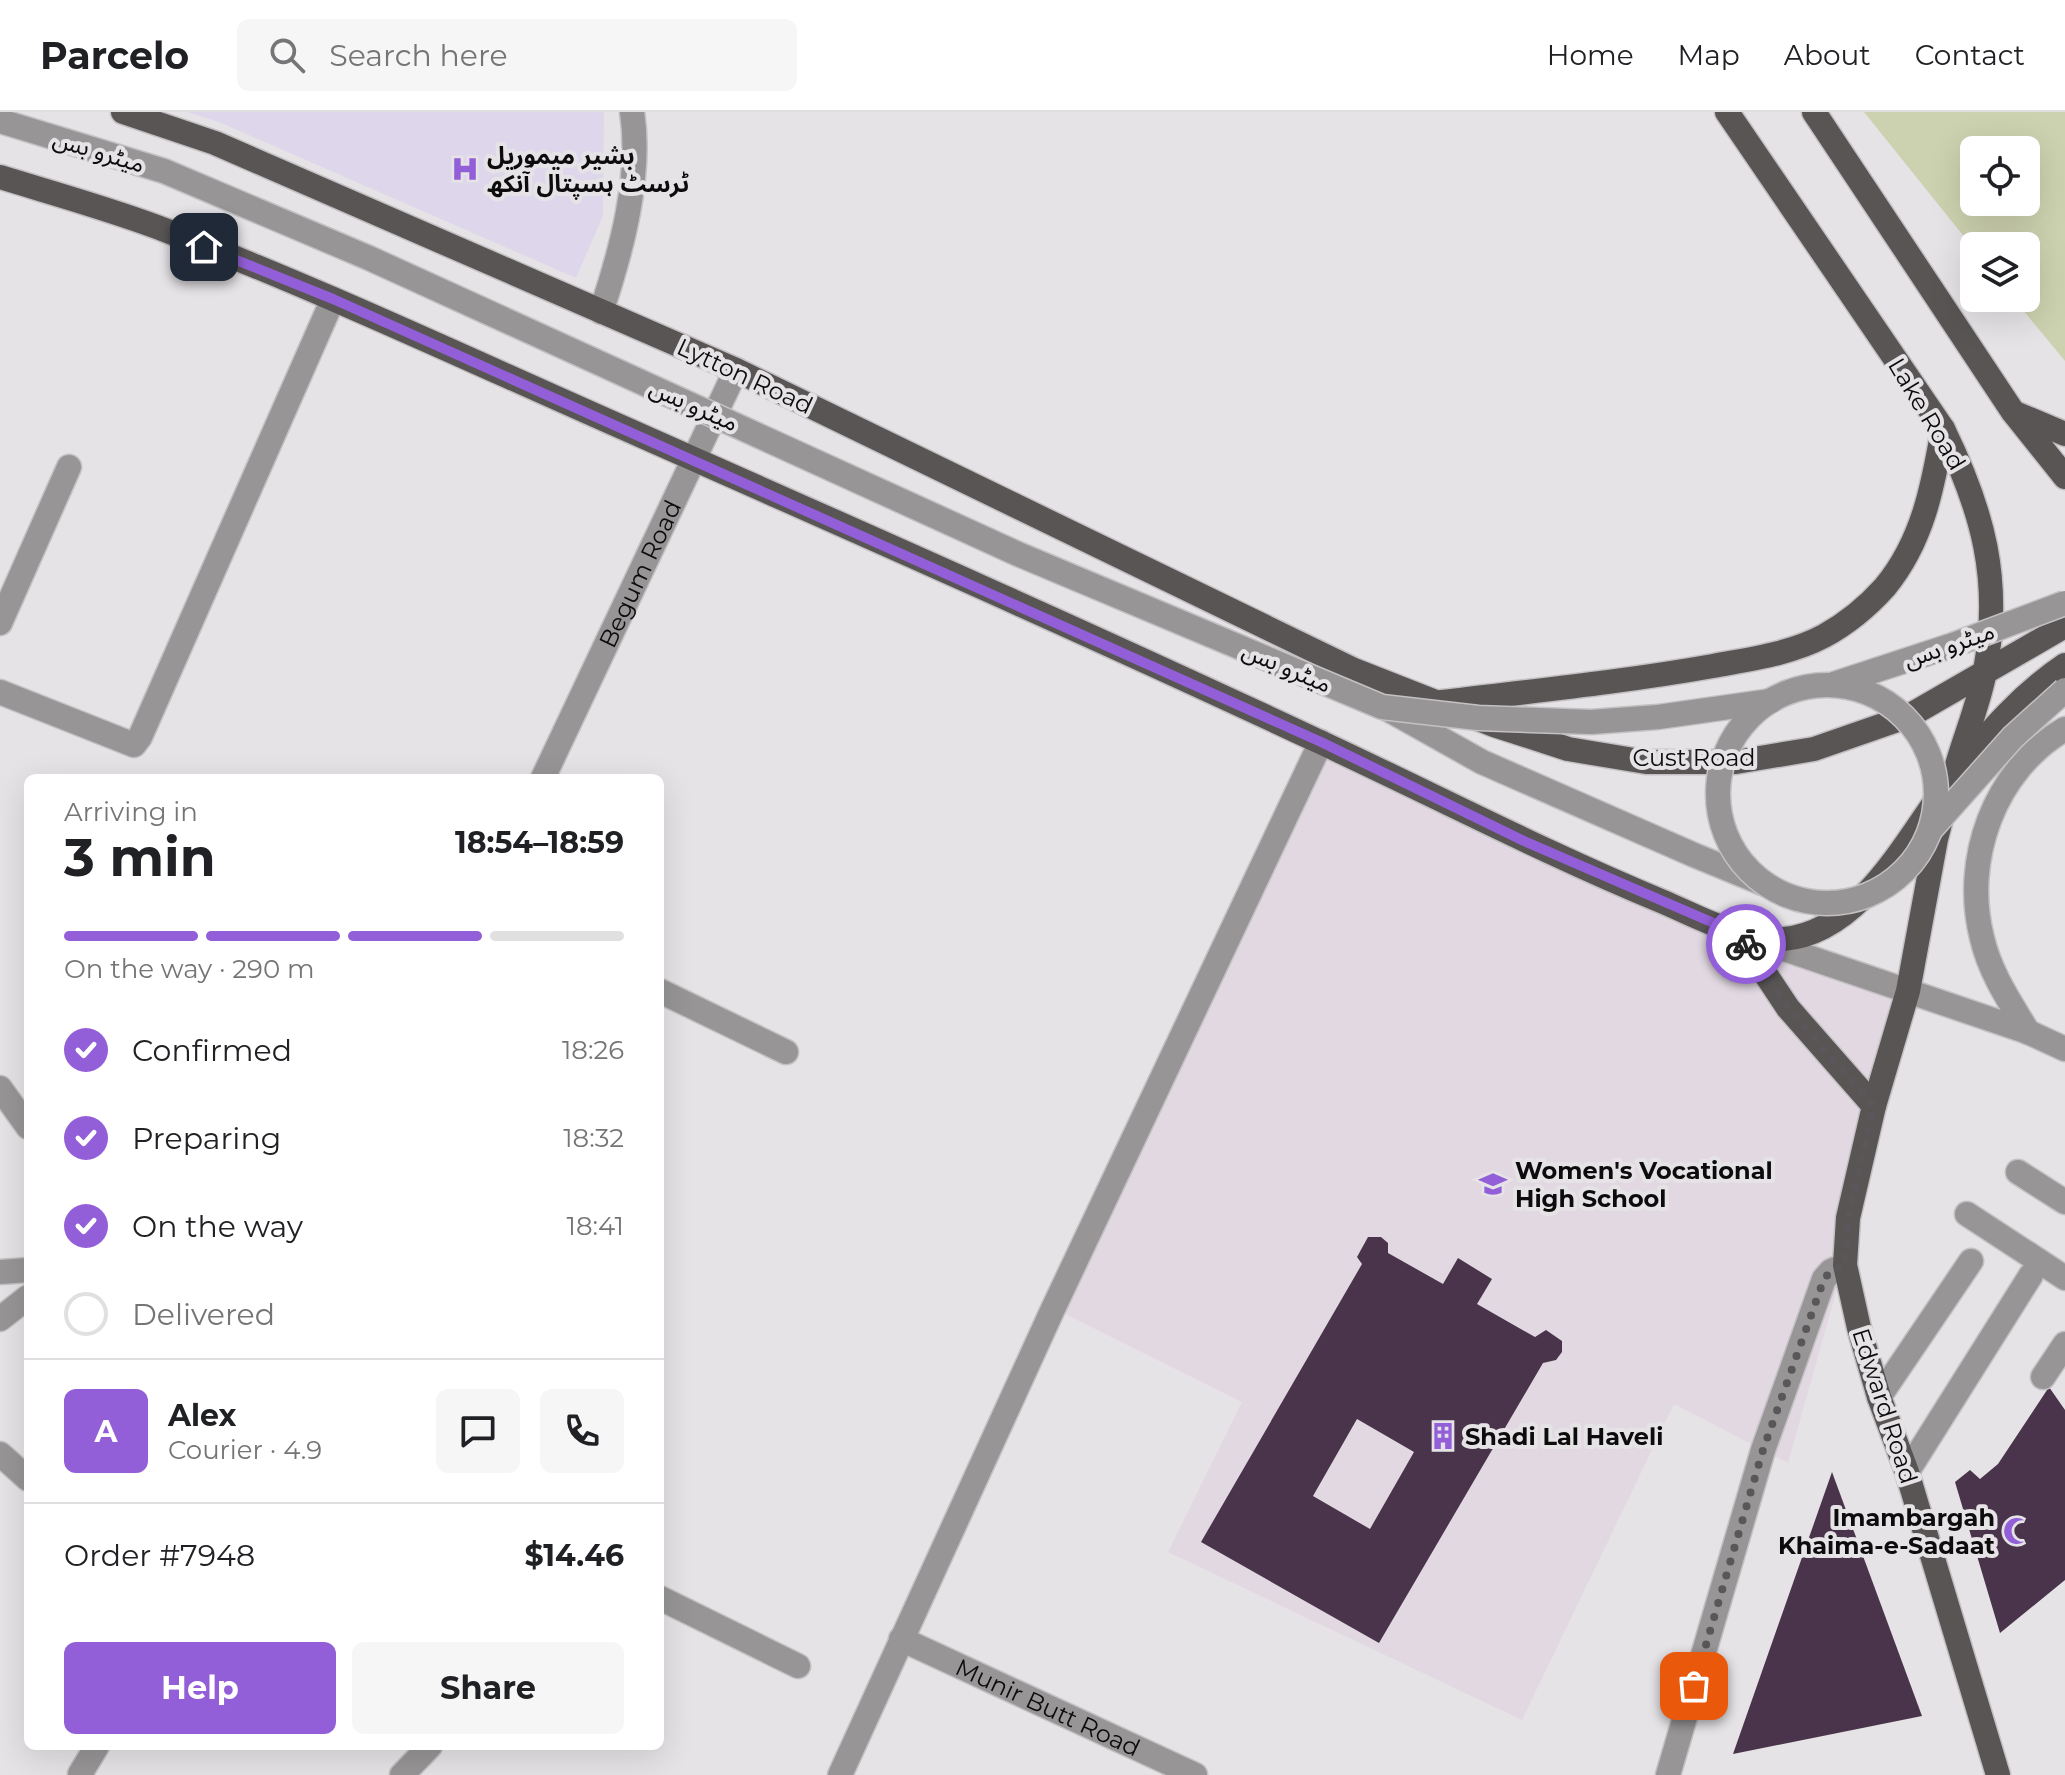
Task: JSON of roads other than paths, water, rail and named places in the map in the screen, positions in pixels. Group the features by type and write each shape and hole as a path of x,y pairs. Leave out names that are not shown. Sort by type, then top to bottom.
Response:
{"main road":[{"name":"Lytton Road","path":"123,112 215,143 736,370 1354,670"},
{"name":"Lake Road","path":"1727,112 1943,429 1981,519 1990,570 1992,620 1985,674 1936,839 1908,991 1874,1106"},
{"path":"1814,112 2013,412 2065,477"},
{"path":"0,177 153,225 333,299 1321,742 1524,841 1739,934 1783,939 1812,932 1839,917 1865,894 1894,860 1953,776 2007,712 2065,665"},
{"path":"2013,412 2065,434"},
{"path":"1437,702 1655,676 1775,654 1823,637 1863,610 1886,585 1916,539 1931,495 1943,429"},
{"name":"Cust Road","path":"1354,670 1494,725 1568,749 1646,762 1736,762 1814,749 1909,716 2065,626"},
{"path":"1739,934 1788,1008 1874,1106"},
{"name":"Edward Road","path":"1874,1106 1848,1218 1845,1265 1879,1397 1907,1472 1998,1775"}],"street":[{"path":"601,312 622,250 636,140 632,112"},
{"name":"میٹرو بس","path":"0,121 164,171 369,258 1018,554 1382,707 1482,762 1792,898 1826,904 1860,899 1890,883 1915,859 1931,829 2013,737 2065,690"},
{"path":"0,692 134,745 147,722 333,299"},
{"name":"Begum Road","path":"545,774 736,370"},
{"path":"0,623 69,467"},
{"name":"میٹرو بس","path":"1831,685 1953,645 2065,603"},
{"name":"میٹرو بس","path":"1762,883 1737,857 1722,825 1718,789 1726,755 1744,723 1771,701 1790,691 1831,685 1864,691 1894,707 1917,732 1931,762 1936,795 1931,829"},
{"name":"میٹرو بس","path":"1382,707 1478,718 1591,722 1658,717 1771,701"},
{"path":"2028,1032 1992,971 1981,937 1976,892 1979,852 1989,817 2008,782 2035,751 2065,729"},
{"path":"840,1775 1052,1311 1321,742"},
{"path":"1739,934 2028,1032 2065,1049"},
{"path":"664,993 786,1052"},
{"path":"0,1088 24,1121"},
{"path":"2018,1172 2065,1202"},
{"path":"1967,1214 2065,1278"},
{"path":"1879,1397 1971,1261"},
{"path":"1668,1775 1763,1450 1824,1279 1831,1271 1845,1265"},
{"path":"0,1272 24,1270"},
{"path":"1907,1472 2031,1275"},
{"path":"0,1319 24,1300"},
{"path":"2043,1377 2065,1344"},
{"path":"0,1454 24,1475"},
{"path":"664,1600 798,1666"},
{"name":"Munir Butt Road","path":"901,1639 1195,1775"},
{"path":"82,1775 95,1750"},
{"path":"402,1775 426,1750"}],"place":[{"name":"بشیر میموریل ٹرسٹ ہسپتال آنکھ","path":"465,169"},
{"name":"Women's Vocational High School","path":"1493,1184"},
{"name":"Shadi Lal Haveli","path":"1443,1436"},
{"name":"Imambargah Khaima-e-Sadaat","path":"2017,1531"}]}
